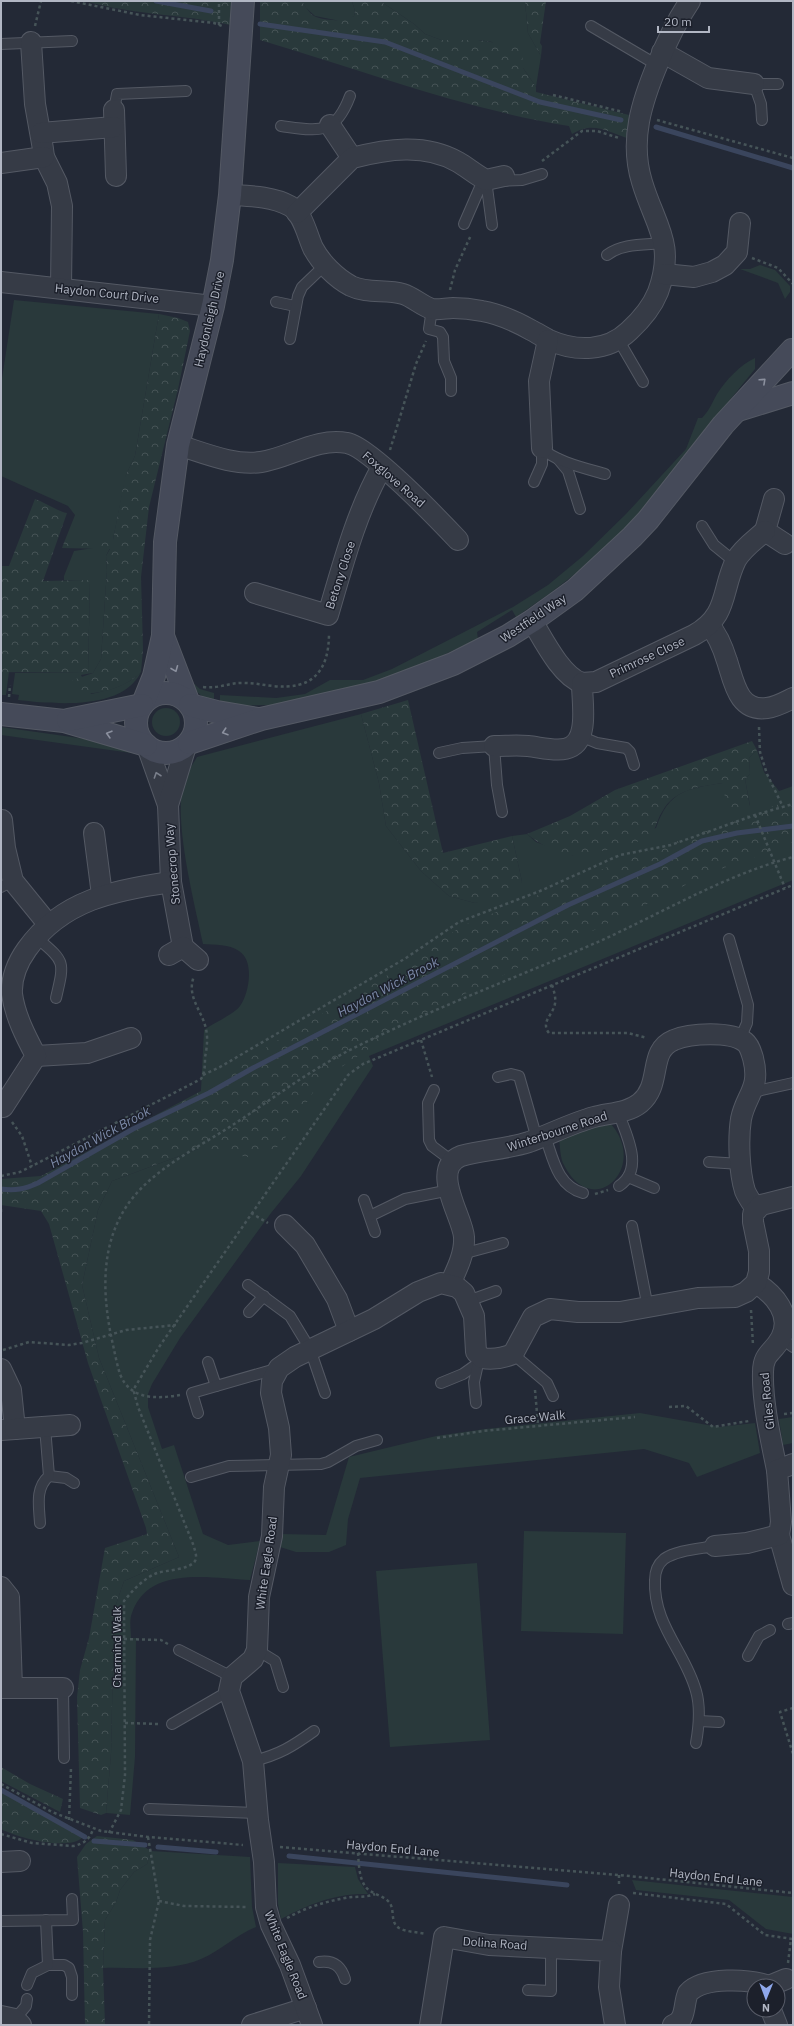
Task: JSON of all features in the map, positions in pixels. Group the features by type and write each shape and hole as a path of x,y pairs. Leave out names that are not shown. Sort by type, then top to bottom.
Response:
{"main road":[{"name":"Haydonleigh Drive","path":"143,703 154,676 163,636 166,535 178,445 213,306 222,260 230,195 243,1"},
{"name":"Westfield Way","path":"793,349 790,362 793,376"},
{"name":"Westfield Way","path":"1,714 64,721 166,753 173,752 187,744 261,719 360,697 404,683 453,664 482,650 532,621 575,590 632,537 653,514 713,437 793,349"},
{"path":"738,410 793,393"},
{"name":"Haydonleigh Drive","path":"163,636 193,697"},
{"name":"Westfield Way","path":"64,721 143,703 155,694 169,692 182,697 193,697 217,712 261,719"},
{"path":"187,744 193,736 196,724 193,697"},
{"path":"143,703 137,715 136,726 139,737 146,746"}],"street":[{"path":"230,195 272,199 292,207 298,213 314,250 326,265 350,285 370,291 403,294 432,309 456,308 481,310 501,315 519,323 548,340 564,345 590,349 602,347 625,334 648,311 657,294 664,274 666,256 664,243 642,181 638,166 636,144 640,115 648,84 674,28 690,1"},
{"path":"31,42 35,104 44,157 57,183 62,206 61,288"},
{"path":"660,59 708,78 754,84"},
{"path":"41,133 114,118 116,176"},
{"path":"330,125 352,158"},
{"path":"298,213 352,158 386,151 418,148 458,162 495,178"},
{"path":"1,163 44,157"},
{"path":"664,274 694,277 712,272 725,265 737,252 740,223"},
{"name":"Haydon Court Drive","path":"1,282 213,306"},
{"path":"548,340 539,381 550,453"},
{"name":"Foxglove Road","path":"178,445 223,458 262,462 322,444 348,443 360,449 382,467 429,510 458,540"},
{"name":"Betony Close","path":"255,593 328,615 359,515 371,486 382,467"},
{"path":"774,499 765,532 785,544"},
{"name":"Primrose Close","path":"582,683 596,682 694,635 709,625 721,607 736,562 744,550 765,532"},
{"path":"494,746 520,746 560,751 571,746 580,736 582,727 582,683 569,675 558,662 532,621"},
{"path":"709,625 720,642 734,684 742,700 749,705 759,708 772,707 793,698"},
{"name":"Stonecrop Way","path":"168,805 187,744"},
{"name":"Stonecrop Way","path":"146,746 168,805 171,882 183,954"},
{"path":"4,820 7,884 42,930"},
{"path":"94,833 102,895"},
{"path":"36,1056 16,1013 7,986 17,965 42,930 73,908 102,895 171,882"},
{"path":"667,1044 678,1038 698,1035 740,1039 748,1045 754,1061 756,1076 753,1092 742,1117 741,1164 746,1192 756,1209"},
{"path":"36,1056 87,1053 131,1038"},
{"name":"Winterbourne Road","path":"452,1161 461,1156 517,1145 572,1124 639,1105 649,1094 654,1083 659,1055 667,1044"},
{"path":"8,1094 36,1056"},
{"path":"450,1284 462,1254 464,1236 452,1204 449,1167 452,1161"},
{"path":"278,1368 310,1349 374,1319 434,1284 450,1284 461,1290 468,1301 474,1316 476,1352 481,1361 498,1359 513,1354 533,1317 544,1310 558,1309 578,1312 620,1312 698,1298 735,1297 746,1292 756,1283 759,1272 760,1261 752,1218 756,1209 768,1202 793,1197"},
{"path":"285,1225 305,1245 337,1299 349,1331"},
{"name":"Giles Road","path":"756,1283 769,1291 782,1308 787,1343 763,1361 762,1374 767,1417 785,1467 779,1535 793,1585"},
{"name":"White Eagle Road","path":"257,1650 259,1597 272,1536 274,1487 280,1464 281,1445 271,1387 278,1368"},
{"path":"1,1369 11,1390 8,1430 70,1425"},
{"path":"715,1546 747,1543 779,1535"},
{"path":"1,1587 8,1593 9,1597 7,1688 63,1688"},
{"path":"231,1684 235,1673 253,1659 257,1650"},
{"name":"White Eagle Road","path":"231,1684 253,1761 263,1846 266,1907 272,1926 297,1970 309,2016"},
{"path":"1,1862 20,1861"},
{"path":"615,2025 609,1987 611,1951 623,1899"},
{"path":"430,2025 444,1937"},
{"name":"Dolina Road","path":"444,1937 489,1945 551,1946 611,1951"},
{"path":"674,2025 679,2022 683,2016 688,1993 697,1987 716,1982 746,1981"},
{"path":"252,2025 309,2016"}],"lane":[{"path":"591,26 660,59"},
{"path":"1,44 72,41"},
{"path":"762,120 761,104 754,84 778,84"},
{"path":"114,118 117,94 186,91"},
{"path":"282,126 315,130 330,125 340,117 350,96"},
{"path":"468,226 481,185 495,178 515,180 531,178 542,174"},
{"path":"492,225 495,178"},
{"path":"607,254 613,250 623,247 664,243"},
{"path":"290,339 295,306 302,287 326,265"},
{"path":"276,302 295,306"},
{"path":"432,309 430,329 440,332 443,337 444,361 451,378 451,391"},
{"path":"618,339 643,382"},
{"path":"550,453 605,474"},
{"path":"534,482 542,464 550,453"},
{"path":"550,453 568,471 580,509"},
{"path":"702,526 714,545 736,562"},
{"path":"580,736 597,743 626,748 630,752 634,765"},
{"path":"439,753 462,748 494,746 497,785 502,812"},
{"path":"42,930 61,961 63,968 56,998"},
{"path":"729,939 748,1005 747,1023 740,1039"},
{"path":"498,1077 511,1074 518,1076 541,1137 560,1178 569,1187 583,1194"},
{"path":"753,1092 793,1082"},
{"path":"434,1090 428,1103 429,1140 432,1146 452,1161"},
{"path":"618,1112 633,1161 628,1177 619,1186"},
{"path":"709,1162 741,1164"},
{"path":"628,1177 654,1188"},
{"path":"370,1216 405,1199 450,1190"},
{"path":"364,1200 375,1232"},
{"path":"632,1226 648,1308"},
{"path":"462,1254 503,1243"},
{"path":"248,1285 287,1312 310,1349 325,1393"},
{"path":"468,1301 496,1291"},
{"path":"249,1312 264,1296"},
{"path":"513,1354 547,1383 553,1396"},
{"path":"441,1383 463,1374 481,1361"},
{"path":"476,1403 474,1382 481,1361"},
{"path":"208,1362 216,1386"},
{"path":"198,1413 192,1392 278,1368"},
{"path":"40,1523 39,1494 41,1486 49,1476 45,1427"},
{"path":"192,1477 229,1466 321,1464 328,1462 356,1446 377,1440"},
{"path":"49,1476 66,1478 74,1483"},
{"path":"696,1743 699,1721 698,1702 693,1682 669,1637 658,1608 655,1589 655,1573 663,1559 672,1554 715,1546"},
{"path":"748,1656 759,1636 770,1630"},
{"path":"172,1724 231,1684 179,1650"},
{"path":"257,1650 275,1662 284,1687"},
{"path":"63,1688 64,1758"},
{"path":"699,1721 719,1722"},
{"path":"253,1761 270,1757 291,1748 314,1731"},
{"path":"149,1810 258,1813"},
{"path":"1,1921 72,1920 72,1899"},
{"path":"46,1920 48,1966"},
{"path":"528,1990 551,1991 551,1946"},
{"path":"319,1962 334,1963 342,1970 346,1979"},
{"path":"27,1984 32,1972 48,1966 64,1965 69,1968 72,1977 72,1995"},
{"path":"12,2020 26,2006 27,1999"}],"path":[{"path":"31,42 41,1"},
{"path":"71,1 106,9 219,25 241,32"},
{"path":"219,1 219,25"},
{"path":"553,95 640,115 793,158"},
{"path":"541,161 582,131 588,129 636,144"},
{"path":"432,309 449,296 455,270 469,242 468,226"},
{"path":"737,252 778,268 793,284"},
{"path":"382,467 390,452 414,370 430,329"},
{"path":"193,697 215,688 243,682 285,686 309,682 319,674 328,655 328,615"},
{"path":"759,708 760,752 767,774 783,807"},
{"path":"1,1176 20,1172 196,1082 203,1075 220,1067 406,958 459,922 483,911 540,891 620,856 671,845 754,815 793,804"},
{"path":"754,815 785,888"},
{"path":"192,1392 162,1398 151,1398 134,1392 125,1384 119,1373 107,1321 105,1286 107,1255 116,1228 132,1200 157,1174 241,1120 306,1074 348,1052 523,973 599,942 730,878 773,862 793,857"},
{"path":"183,954 193,1000 206,1030 203,1075"},
{"path":"552,984 555,1002 547,1019 546,1029 549,1033 628,1033 667,1044"},
{"path":"421,1040 431,1069 434,1090"},
{"path":"8,1094 32,1166"},
{"path":"583,1194 595,1194 619,1186"},
{"path":"1,1351 29,1342 69,1344 82,1343 126,1330 176,1325"},
{"path":"533,1372 538,1425"},
{"name":"Charmind Walk","path":"109,1833 121,1810 123,1799 125,1723 123,1606 127,1597 149,1578 157,1573 190,1565 195,1561 196,1557 193,1544 140,1414 134,1392"},
{"path":"669,1407 686,1406 713,1427 767,1417"},
{"name":"Grace Walk","path":"437,1438 538,1425 635,1417"},
{"path":"124,1639 161,1640 179,1650"},
{"path":"793,1708 780,1712 793,1754"},
{"path":"125,1723 172,1724"},
{"name":"Haydon End Lane","path":"1,1784 52,1812 92,1829 109,1833 358,1855 619,1875 793,1893"},
{"path":"1,1834 32,1843 74,1846 87,1840 91,1835 92,1829"},
{"path":"148,1837 159,1901 150,1940 149,2025"},
{"path":"358,1855 359,1868 364,1885 370,1892 390,1903 392,1918 399,1929 444,1937"},
{"path":"272,1926 313,1906 346,1898 371,1896 376,1894"},
{"path":"623,1899 726,1904 765,1935 793,1940"},
{"path":"159,1901 184,1906 266,1907"}],"green space":[{"path":"85,1 231,1 230,25 212,21 139,12 103,6"},
{"path":"260,1 302,1 314,16 323,19 335,20 346,19 354,16 355,11 352,1 380,1 414,24 425,34 441,40 478,40 517,46 522,51 523,68 536,87 536,92 629,115 627,138 600,128 586,128 572,134 569,126 490,110 413,88 260,40"},
{"path":"302,1 352,1 355,11 354,16 349,20 335,20 315,16 306,8"},
{"path":"380,1 525,1 528,33 541,56 536,87 523,68 492,42 478,40 441,40 425,34 414,24"},
{"path":"525,1 546,1 540,43 542,46 541,56 528,33"},
{"path":"760,265 775,270 790,286 790,292 785,299 778,283 740,269 750,269"},
{"path":"14,300 159,314 135,456 126,475 113,540 65,540 75,515 68,506 1,476 1,385"},
{"path":"159,314 188,322 190,331 178,389 149,507 141,577 143,649 141,672 135,678 112,689 96,693 79,694 71,686 73,680 93,673 101,659 107,570 106,556 110,549 62,548 65,540 113,540 125,477 135,456"},
{"path":"755,358 755,369 639,514 611,543 581,569 516,617 512,610 477,632 478,639 413,669 373,683 273,705 220,706 220,695 276,698 305,694 330,680 363,680 392,669 513,607 548,585 583,556 626,514 686,449 698,418 702,418 729,378 749,361"},
{"path":"35,499 67,513 43,581 90,580 88,671 86,673 1,672 1,566 9,566"},
{"path":"93,548 110,548 106,556 107,570 101,659 93,673 81,675 91,694 124,684 136,677 141,672 132,685 119,693 103,699 68,703 18,700 19,695 12,694 15,673 85,673 88,671 90,581 64,580 64,576 74,551"},
{"path":"1,672 9,672 6,695 1,695"},
{"path":"190,680 200,689 214,693 214,707 196,691"},
{"path":"408,700 443,853 512,836 522,882 512,894 475,903 449,896 421,871 386,826 379,783 361,714"},
{"path":"166,708 176,712 180,722 176,732 166,736 156,732 152,722 156,712"},
{"path":"361,714 379,783 386,826 421,871 449,896 475,903 522,882 512,836 527,834 536,842 574,856 656,828 661,815 673,799 689,790 699,787 722,783 750,806 745,779 750,774 749,758 757,750 764,772 779,791 793,786 793,880 369,1056 373,1066 301,1176 271,1213 180,1338 152,1384 148,1394 148,1407 162,1449 174,1445 203,1534 228,1545 260,1541 250,1580 200,1577 182,1578 166,1581 152,1587 140,1598 132,1613 130,1622 131,1638 136,1638 135,1757 130,1815 106,1813 111,1753 114,1610 124,1581 179,1557 99,1358 82,1285 98,1210 112,1181 198,1149 204,1030 240,1006 246,994 249,978 247,962 239,951 226,946 203,944 190,884 182,836 181,795 185,779 197,757"},
{"path":"1,727 114,743 146,755 1,735"},
{"path":"752,741 757,750 749,758 750,774 745,779 750,807 728,811 722,783 688,790 673,798 667,804 660,815 655,829 647,838 623,846 579,856 568,855 555,851 527,834 570,816 615,790"},
{"path":"793,799 793,844 712,872 416,1018 320,1081 282,1143 274,1150 254,1158 198,1149 112,1181 98,1210 82,1285 99,1358 179,1557 124,1581 114,1610 111,1753 106,1813 101,1815 80,1808 77,1697 80,1670 89,1638 105,1548 147,1534 88,1363 49,1224 41,1211 1,1205 1,1179 41,1176 201,1091 273,1043 403,966 462,926 620,862"},
{"path":"608,1121 620,1138 624,1155 621,1170 613,1181 602,1188 589,1189 576,1182 564,1165 559,1137"},
{"path":"640,1413 719,1427 755,1423 760,1453 697,1477 689,1463 644,1449 360,1478 348,1519 346,1545 329,1552 296,1552 277,1546 281,1534 326,1535 349,1457 436,1436 485,1429"},
{"path":"793,1417 793,1443 783,1445 779,1419"},
{"path":"524,1531 626,1533 623,1634 521,1631"},
{"path":"477,1563 490,1740 390,1747 376,1571"},
{"path":"1,1767 30,1784 63,1799 60,1812 1,1781"},
{"path":"1,1789 81,1832 84,1836 77,1841 68,1843 44,1842 9,1833 1,1829"},
{"path":"97,1836 133,1840 151,1851 147,1864 134,1872 120,1890 116,1902 105,1920 103,1968 105,2025 85,2025 83,1932 77,1857 86,1844"},
{"path":"151,1851 250,1857 252,1907 256,1927 242,1934 208,1956 189,1963 177,1966 152,1968 103,1968 105,1920 116,1902 120,1890 134,1872 147,1864"},
{"path":"278,1863 355,1867 358,1879 368,1894 345,1895 323,1900 281,1919 278,1904"},
{"path":"632,1880 793,1897 793,1934 766,1929 729,1900 636,1890"}],"waterway":[{"path":"156,1 211,11"},
{"path":"260,24 385,42 540,102 621,120"},
{"path":"656,127 793,168"},
{"name":"Haydon Wick Brook","path":"1,1189 20,1189 38,1183 133,1129 209,1093 253,1068 568,905 660,864 702,841 737,833 793,826"},
{"path":"1,1790 85,1837"},
{"path":"94,1841 145,1845"},
{"path":"158,1847 216,1852"},
{"path":"289,1856 567,1885"}]}
